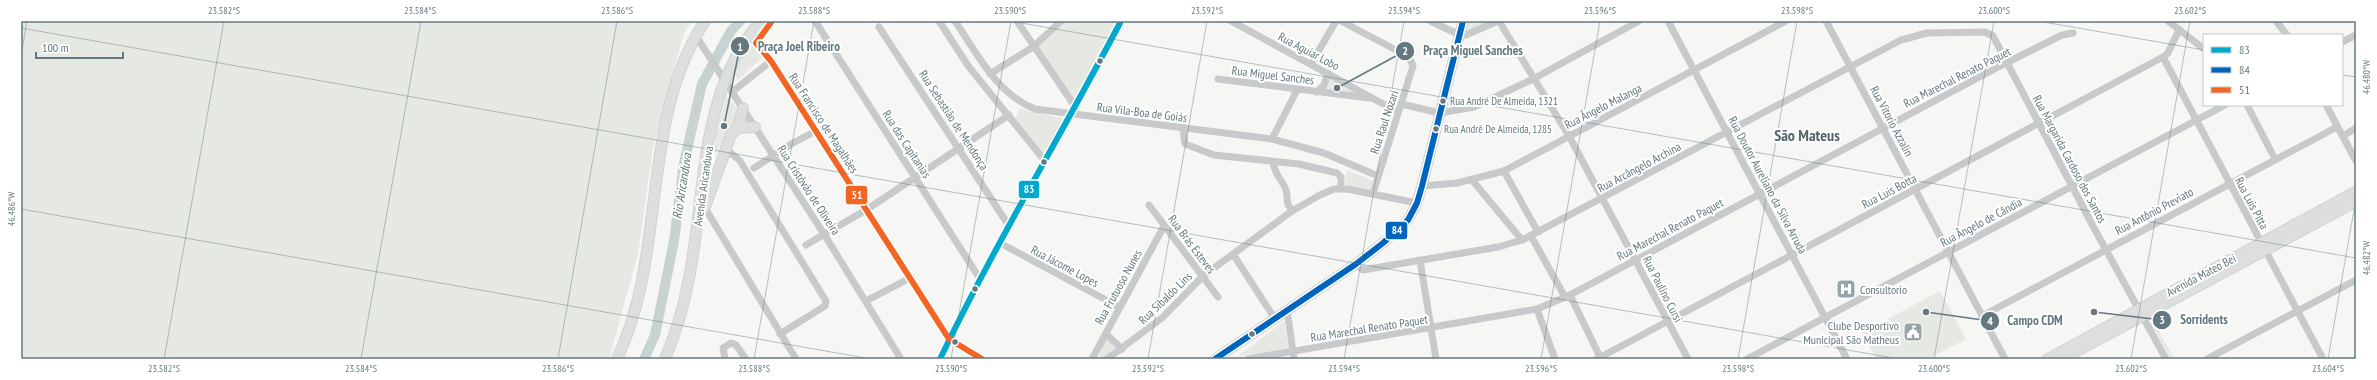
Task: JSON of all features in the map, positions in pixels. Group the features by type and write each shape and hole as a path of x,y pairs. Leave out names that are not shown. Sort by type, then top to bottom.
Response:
{"highway":[{"path":"617,359 630,330 645,274 669,106 679,72 699,40 706,21"},
{"name":"Avenida Aricanduva","path":"665,359 684,300 696,232 706,158 725,80 739,50 761,21"},
{"path":"696,232 727,140 738,128 743,108"},
{"path":"738,128 755,128"}],"main road":[{"path":"1218,358 1356,264 1408,220 1417,202 1422,186 1463,21"},
{"name":"Avenida Mateo Bei","path":"2063,359 2261,243 2356,192"},
{"name":"Avenida Mateo Bei","path":"2047,359 2266,252 2356,202"}],"street":[{"name":"Rua Francisco de Magalhães","path":"772,21 756,43 771,61 949,339"},
{"name":"Rua das Capitanias","path":"815,21 980,279"},
{"path":"939,21 969,67 1045,161"},
{"name":"Rua Vila-Boa de Goiás","path":"954,21 990,74 1008,94 1021,104 1042,111 1074,111 1272,140 1324,153 1378,176"},
{"path":"1017,21 1074,111"},
{"path":"990,74 1033,47 1061,21"},
{"path":"940,359 980,279 1074,111 1122,21"},
{"name":"Rua Aguiar Lobo","path":"1231,21 1398,112"},
{"path":"1311,64 1336,21"},
{"name":"Rua Raul Nozari","path":"1342,21 1409,57 1413,66 1374,193"},
{"path":"1430,21 1460,35 1466,35 1499,21"},
{"name":"Rua Paulino Cursi","path":"1499,21 1569,136 1636,259 1688,359"},
{"path":"1401,104 1440,113 1474,107 1533,79 1639,21"},
{"name":"Rua Doutor Aureliano da Silva Arruda","path":"1668,21 1728,131 1759,194 1847,359"},
{"name":"Rua Ângelo Malanga","path":"1422,186 1472,180 1504,171 1695,71 1786,21"},
{"name":"Rua Vitorio Azzalin","path":"1826,21 2005,359"},
{"path":"2168,21 2203,48"},
{"path":"2276,21 2286,34"},
{"name":"Rua Sebastião de Mendonça","path":"879,27 1009,226"},
{"name":"Rua Luis Botta","path":"1598,358 1668,323 1792,255 2163,57 2168,53 2179,30"},
{"name":"Rua Margarida Cardoso dos Santos","path":"1918,35 1960,32 1988,34 1993,36 2105,249 2166,359"},
{"name":"Rua Marechal Renato Paquet","path":"1248,359 1294,355 1537,309 1567,296 2062,34 2073,33"},
{"name":"Rua Arcângelo Archina","path":"1356,264 1363,270 1498,247 1522,240 1849,66 1918,35"},
{"path":"2343,42 2356,35"},
{"name":"Rua Cristóvão de Oliveira","path":"699,40 716,69 725,80 824,234 901,359"},
{"name":"Rua Luis Pitta","path":"2163,57 2323,359"},
{"path":"732,92 771,61"},
{"path":"1317,92 1324,85 1328,73"},
{"name":"Rua Miguel Sanches","path":"1218,79 1297,90 1372,98"},
{"path":"1272,140 1297,90"},
{"name":"Rua Ângelo de Cândia","path":"1747,359 2223,106"},
{"path":"2248,106 2275,159"},
{"path":"2327,106 2356,162"},
{"path":"806,246 866,210 1009,115"},
{"name":"Rua Antônio Previato","path":"1982,316 2338,126"},
{"path":"1183,128 1185,144 1205,152 1228,158 1299,164 1337,173 1341,177 1340,189 1374,193 1417,202"},
{"path":"2342,136 2356,128"},
{"path":"754,168 793,143 816,131"},
{"path":"719,164 729,153 737,157 826,301 825,306 780,334"},
{"path":"1273,162 1274,172 1286,189 1286,202 1292,211"},
{"path":"1504,171 1538,232"},
{"path":"1472,180 1522,240"},
{"name":"Rua Sibaldo Lins","path":"1107,359 1162,318 1203,276 1233,254 1292,211 1320,195 1340,189"},
{"name":"Rua Brás Esteves","path":"1149,205 1218,297"},
{"path":"705,208 796,359"},
{"name":"Rua Frutuoso Nunes","path":"1092,359 1164,226"},
{"path":"1531,236 1567,296 1598,358"},
{"name":"Rua Jácome Lopes","path":"1000,243 1119,308"},
{"path":"1233,254 1275,319"},
{"path":"1420,260 1436,359"},
{"path":"866,301 910,278"},
{"path":"2207,359 2356,280"},
{"path":"1537,309 1555,359"},
{"path":"1287,310 1294,355"},
{"path":"1106,334 1122,349"},
{"path":"949,339 982,359"},
{"path":"725,359 723,348 731,343 736,345 746,359"}],"shaded area":[{"path":"21,21 692,21 684,33 653,148 638,254 609,359 21,359"},
{"path":"1064,21 1119,21 1074,105 1037,48"},
{"path":"1465,21 1493,21 1464,33"},
{"path":"751,42 764,56 737,81 735,70"},
{"path":"1328,77 1361,95 1323,91 1328,86"},
{"path":"726,96 735,106 737,116 715,154 715,134"},
{"path":"1020,109 1065,119 1044,157 1015,119"},
{"path":"1348,170 1373,181 1369,192 1347,187 1345,177"},
{"path":"1940,291 1966,339 1928,359 1876,359 1862,333"},
{"path":"1284,321 1289,350 1238,356"},
{"path":"2154,322 2174,359 2171,359 2151,323"},
{"path":"1106,338 1117,350 1104,359 1098,359"}],"waterway":[{"name":"Rio Aricanduva","path":"644,359 655,335 674,241 684,163 702,84 731,31 740,21"}],"transit line":[{"name":"51","path":"772,21 756,43 771,61 949,339 982,359"},
{"name":"83","path":"940,359 1006,231 1121,21"},
{"name":"84","path":"1215,359 1356,264 1383,243 1408,220 1417,203 1422,186 1463,21"}],"place":[{"name":"Praça Miguel Sanches","path":"1337,88"},
{"name":"Rua André De Almeida, 1321","path":"1443,101"},
{"name":"Praça Joel Ribeiro","path":"724,126"},
{"name":"Rua André De Almeida, 1285","path":"1436,129"},
{"name":"Consultorio","path":"1846,289"},
{"name":"Campo CDM","path":"1926,312"},
{"name":"Sorridents","path":"2094,312"},
{"name":"Clube Desportivo Municipal São Matheus","path":"1913,332"}],"district":[{"name":"São Mateus","path":"1807,135"}]}
